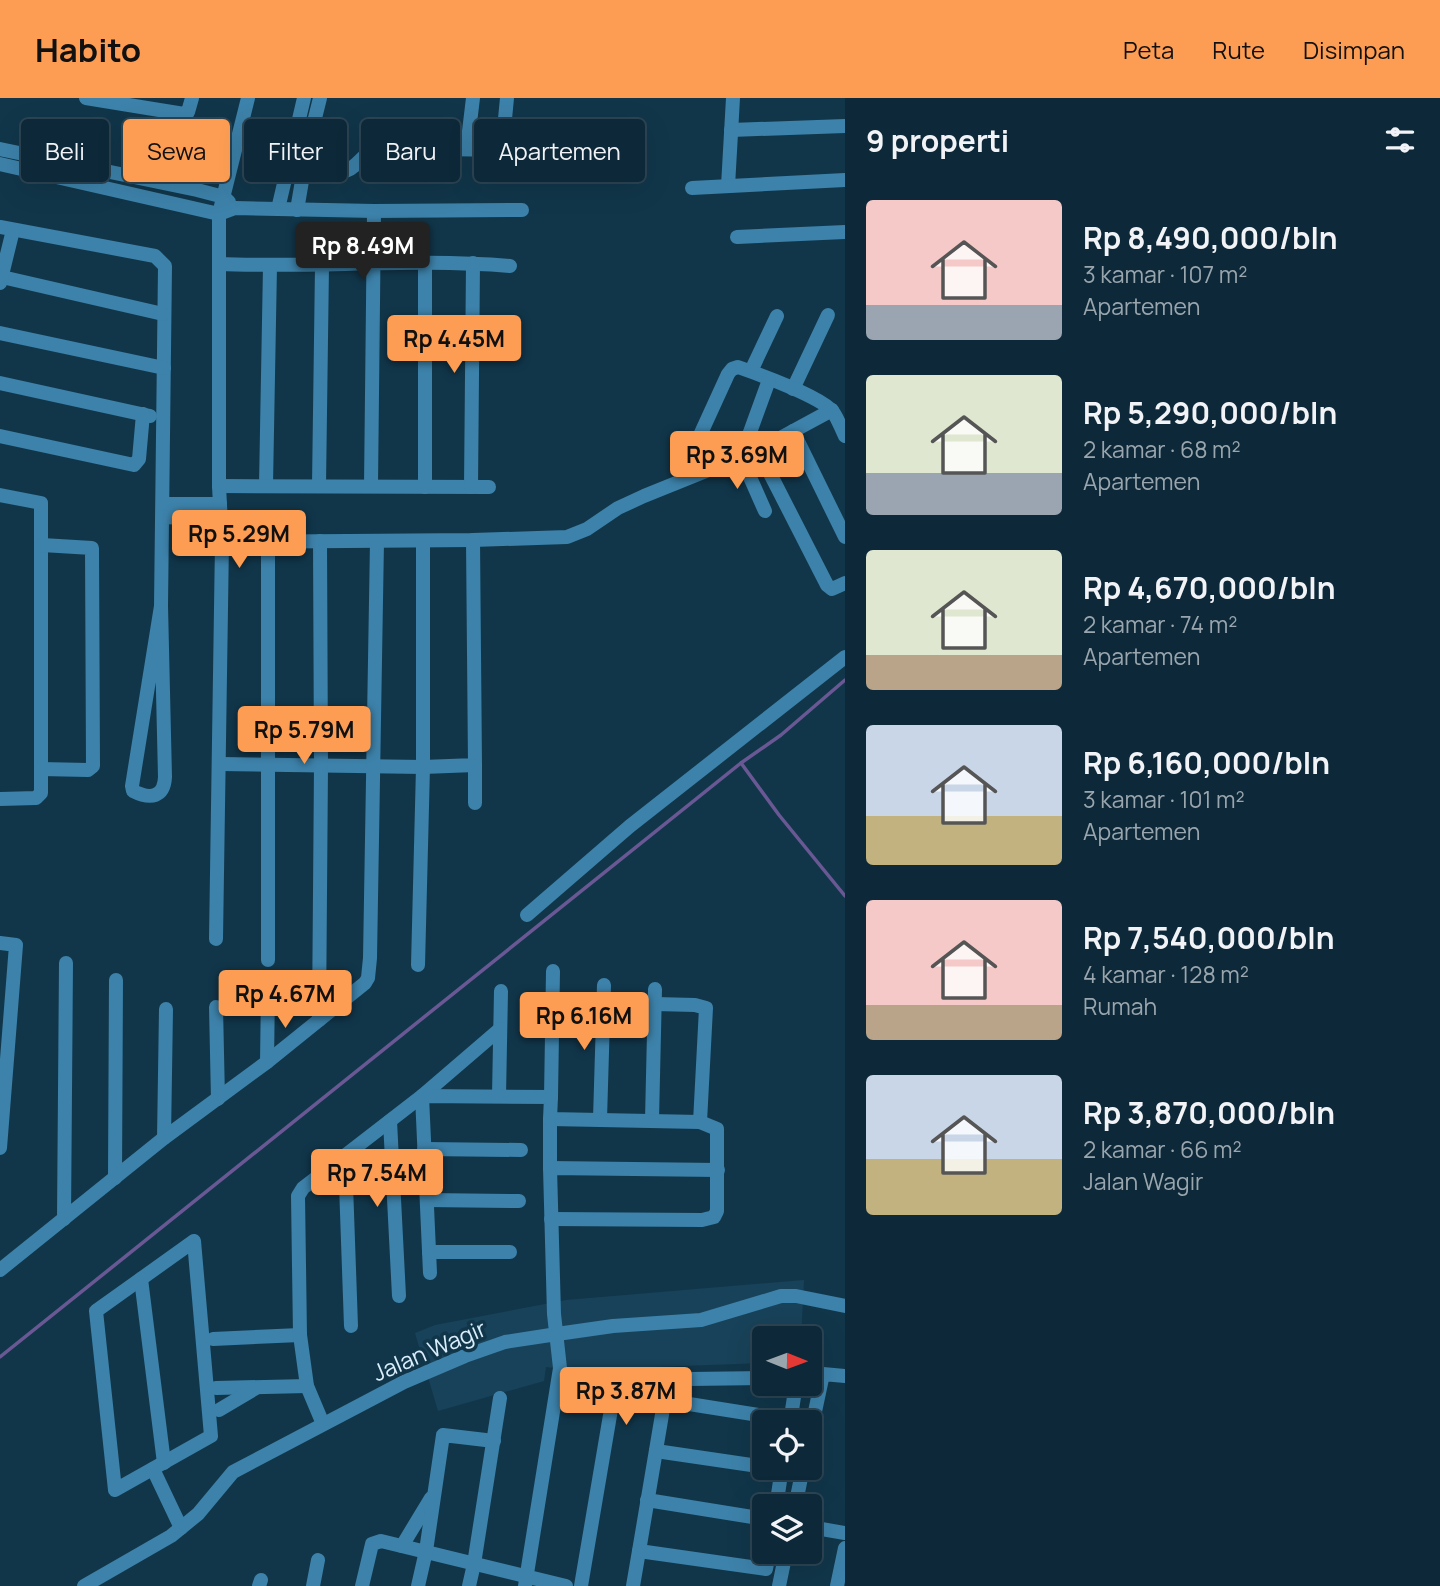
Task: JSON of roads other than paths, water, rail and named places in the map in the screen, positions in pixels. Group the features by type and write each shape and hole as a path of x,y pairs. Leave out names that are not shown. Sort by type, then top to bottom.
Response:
{"street":[{"path":"86,98 119,100 184,114 188,112 192,98"},
{"path":"216,939 222,541 219,485 219,214 248,98"},
{"path":"278,209 304,98"},
{"path":"315,119 320,98"},
{"path":"467,148 473,98"},
{"path":"505,119 507,98"},
{"path":"729,186 733,98"},
{"path":"731,130 845,126"},
{"path":"347,170 365,155 381,148 474,148"},
{"path":"0,149 224,197 235,208"},
{"path":"0,164 219,214 235,208 522,210"},
{"path":"692,188 845,180"},
{"path":"297,210 302,182"},
{"path":"372,486 374,211"},
{"path":"161,606 132,786 133,791 145,795 156,795 164,788 161,606 165,266 155,256 6,228 1,281 163,314"},
{"path":"737,237 845,232"},
{"path":"425,263 425,487"},
{"path":"219,264 321,266 473,263 510,266"},
{"path":"471,487 473,263"},
{"path":"266,485 270,266"},
{"path":"319,485 321,266"},
{"path":"793,388 828,315"},
{"path":"751,372 777,316"},
{"path":"0,333 164,368"},
{"path":"696,444 732,369 738,367 793,388 832,410 845,436"},
{"path":"765,511 741,457 769,380"},
{"path":"0,383 162,418"},
{"path":"222,541 423,541 567,537 587,529 618,508 758,450 832,410"},
{"path":"0,436 134,465 139,459 144,414"},
{"path":"793,430 845,537"},
{"path":"758,450 827,585 832,589 845,583"},
{"path":"219,485 489,487"},
{"path":"0,495 41,503 41,793 36,798 0,799"},
{"path":"164,510 220,504"},
{"path":"164,510 220,520"},
{"path":"473,540 475,803"},
{"path":"268,541 268,960"},
{"path":"319,1020 320,541"},
{"path":"0,1270 164,1138 267,1062 360,988 368,978 377,541"},
{"path":"418,965 423,767 423,541"},
{"path":"41,545 92,548 93,766 88,770 41,769"},
{"path":"527,915 630,826 845,657"},
{"path":"220,764 423,767 475,765"},
{"path":"0,943 16,945 6,996 0,1148"},
{"path":"64,1219 66,963"},
{"path":"526,1582 560,1368 554,1314 550,1168 553,971"},
{"path":"115,1178 116,980"},
{"path":"600,1119 604,985"},
{"path":"267,1062 268,990"},
{"path":"499,1096 501,991"},
{"path":"652,1120 655,997 706,1008 700,1122"},
{"path":"216,1007 218,1099"},
{"path":"164,1138 166,1009"},
{"path":"323,1424 307,1386 300,1335 298,1196 303,1188 422,1096 500,1028"},
{"path":"422,1096 551,1097"},
{"path":"422,1096 430,1273"},
{"path":"550,1119 700,1122 716,1129 718,1170 717,1211 710,1219 551,1219"},
{"path":"390,1121 399,1296"},
{"path":"424,1149 521,1150"},
{"path":"345,1156 351,1326"},
{"path":"550,1168 718,1170"},
{"path":"427,1200 519,1201"},
{"path":"194,1241 211,1436 159,1466 115,1490 96,1311 194,1241"},
{"path":"429,1252 510,1252"},
{"path":"141,1279 159,1466 181,1528"},
{"name":"Jalan Wagir","path":"84,1586 181,1528 198,1514 233,1472 404,1382 465,1356 505,1342 557,1334 613,1326 701,1320 781,1296 796,1296 845,1306"},
{"path":"213,1339 300,1335"},
{"path":"815,1410 823,1374 845,1376"},
{"path":"582,1586 616,1380 752,1378"},
{"path":"633,1586 668,1379"},
{"path":"216,1388 307,1386"},
{"path":"219,1410 257,1387"},
{"path":"469,1586 500,1398"},
{"path":"664,1400 752,1415"},
{"path":"418,1586 426,1551 443,1435 494,1441"},
{"path":"656,1451 752,1465"},
{"path":"402,1546 435,1490"},
{"path":"648,1500 752,1517"},
{"path":"822,1529 845,1533"},
{"path":"362,1586 372,1544 381,1541 474,1564 526,1582 566,1586"},
{"path":"837,1586 845,1548"},
{"path":"639,1551 766,1569 767,1564"},
{"path":"313,1586 318,1560"},
{"path":"779,1586 784,1564"}],"waterway":[{"path":"0,1357 741,763 781,735 845,680"},
{"path":"741,763 845,896"}]}
